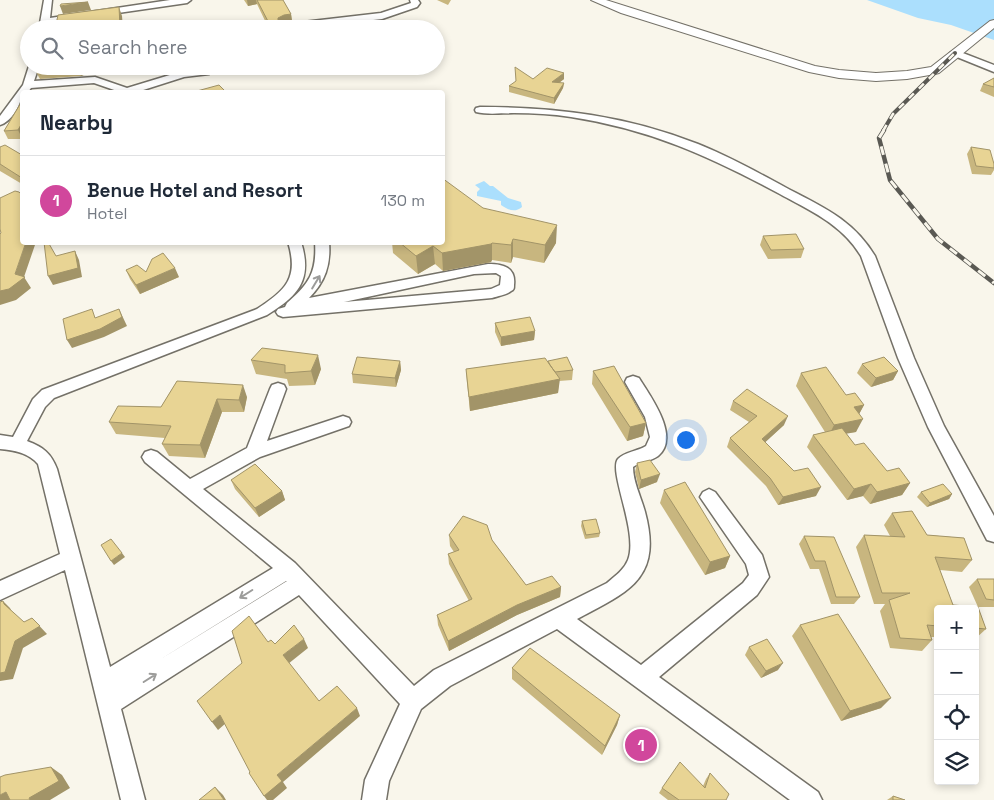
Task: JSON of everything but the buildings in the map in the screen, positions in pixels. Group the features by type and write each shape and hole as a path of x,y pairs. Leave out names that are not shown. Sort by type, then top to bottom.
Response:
{"main road":[{"path":"596,0 684,30 814,69 839,74 876,77 907,75 935,70 994,23"}],"street":[{"path":"46,20 48,0"},
{"path":"73,20 187,0"},
{"path":"341,20 389,14 414,6 416,3 414,0"},
{"path":"955,53 994,70"},
{"path":"24,90 30,75"},
{"path":"135,90 181,75"},
{"path":"24,90 95,80 123,90"},
{"path":"0,122 10,112 20,96"},
{"path":"480,110 555,112 588,117 615,122 682,142 717,157 816,208 849,230 862,243 868,256 906,358 936,427 994,534"},
{"path":"18,445 42,403 262,312 279,301 293,286 300,272 300,258 295,245"},
{"path":"494,268 508,275 507,288 492,293 288,309 474,270 494,268"},
{"path":"374,800 377,780 413,701 442,678 614,589 630,576 637,560 641,539 624,472 624,464 630,459 653,451 659,442 659,430 633,382"},
{"path":"254,452 278,389"},
{"path":"189,488 254,452 343,422"},
{"path":"0,442 18,445 41,455 45,462 133,800"},
{"path":"152,457 294,576 413,701"},
{"path":"642,678 750,589 759,577 755,561 709,497"},
{"path":"0,591 71,558"},
{"path":"103,683 294,576"},
{"path":"109,704 294,576"},
{"path":"558,618 810,800"}],"lane":[{"path":"42,403 271,319 288,309 311,289 320,274 324,258 322,245"}],"water":[{"path":"867,0 994,0 994,40 951,25 918,18"},
{"path":"484,181 508,198 521,202 522,207 512,210 501,205 501,201 477,196 477,192 480,189 475,185"}],"railway":[{"path":"883,131 893,114 955,53"},
{"path":"884,130 879,138 890,180 938,239 994,283"}],"place":[{"name":"Benue Hotel and Resort","path":"641,745"}]}
